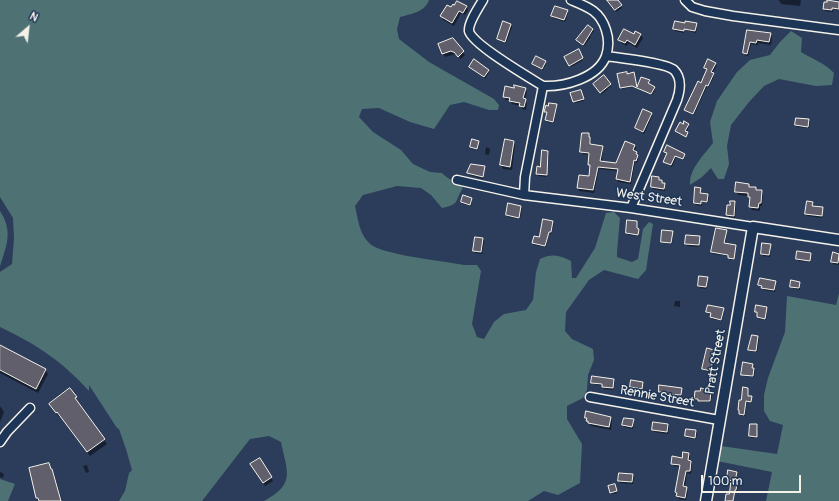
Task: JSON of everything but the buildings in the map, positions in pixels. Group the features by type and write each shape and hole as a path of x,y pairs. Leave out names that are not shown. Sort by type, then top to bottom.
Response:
{"street":[{"path":"483,0 470,25 469,30 471,35 486,49 543,86 561,86 577,80 597,69 602,64 606,56 608,39 602,19 594,11 571,0"},
{"path":"685,0 692,7 705,11 839,30"},
{"path":"606,56 667,66 676,72 679,80 680,90 677,100 631,208"},
{"path":"524,195 525,177 543,86"},
{"name":"West Street","path":"457,180 524,195 631,208 839,240"},
{"name":"Pratt Street","path":"706,501 753,227"},
{"name":"Rennie Street","path":"590,397 719,420"},
{"path":"0,442 7,432 30,408"}],"green space":[{"path":"0,0 429,0 421,10 400,17 397,29 399,39 429,62 494,99 499,105 498,110 489,110 464,102 450,105 434,129 410,122 379,108 362,109 359,117 373,132 401,150 413,164 430,172 442,173 463,188 455,203 448,207 442,208 431,195 421,188 397,186 363,195 355,206 361,230 369,243 375,247 399,254 464,265 477,265 481,271 472,324 477,337 484,339 494,322 504,314 526,310 533,300 536,272 540,259 552,255 563,257 571,261 572,278 576,278 595,248 606,213 614,212 620,218 617,257 632,262 638,259 643,229 649,222 653,224 646,270 638,279 604,270 589,280 566,312 565,331 572,339 593,349 594,360 588,375 587,390 583,398 567,406 567,419 582,444 580,483 558,495 544,491 528,501 264,501 281,489 287,476 287,469 281,442 269,436 250,439 202,501 119,501 125,491 129,473 132,470 119,429 89,385 89,391 79,380 48,354 0,327 0,272 12,264 14,238 13,218 0,197"},
{"path":"791,31 802,38 801,52 823,64 834,73 832,85 816,86 779,79 764,86 731,125 727,146 729,164 724,179 718,179 711,168 702,177 690,185 690,179 694,168 713,143 710,122 717,101 737,72 750,60 770,55"},
{"path":"0,211 4,218 8,238 0,266"},
{"path":"839,293 839,501 766,501 772,472 717,461 721,446 777,454 783,425 770,421 764,411 764,395 768,378 785,332 787,296 836,305"},
{"path":"0,479 15,484 8,501 0,501"}]}
